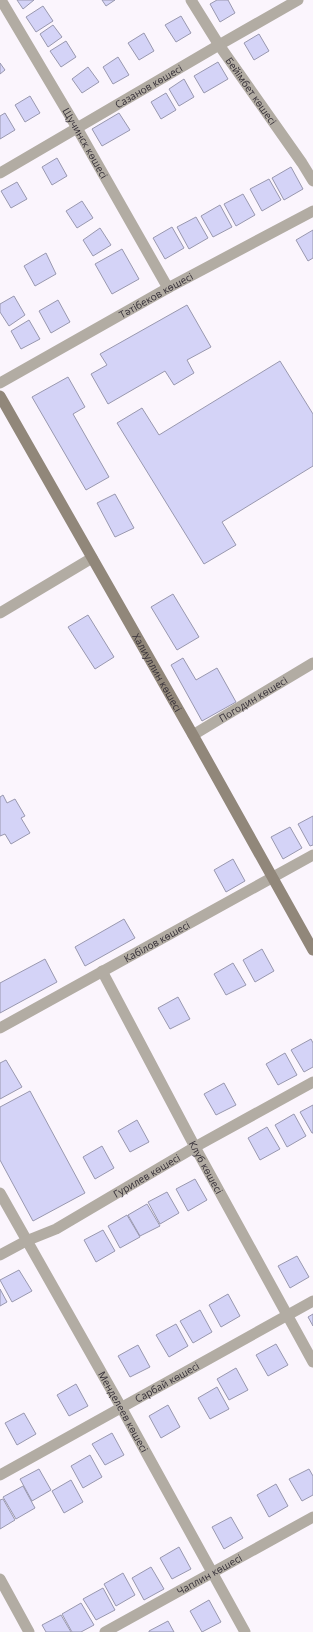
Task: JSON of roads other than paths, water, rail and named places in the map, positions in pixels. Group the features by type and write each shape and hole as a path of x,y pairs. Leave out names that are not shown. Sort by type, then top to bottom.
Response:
{"main road":[{"name":"Халиуллин көшесі","path":"0,396 193,735 313,950"}],"street":[{"name":"Щучинск көшесі","path":"1,0 77,128 168,288"},
{"name":"Бейімбет көшесі","path":"191,0 219,45 313,181"},
{"name":"Сазанов көшесі","path":"0,173 298,0"},
{"name":"Тәтібеков көшесі","path":"0,383 168,288 313,211"},
{"path":"0,613 92,558"},
{"name":"Погодин көшесі","path":"193,735 313,663"},
{"name":"Кабілов көшесі","path":"0,1028 313,855"},
{"name":"Клуб көшесі","path":"102,971 195,1147 313,1362"},
{"name":"Гурилев көшесі","path":"0,1255 26,1241 56,1229 195,1147 313,1082"},
{"name":"Менделеев көшесі","path":"0,1193 121,1407 244,1632"},
{"name":"Сарбай көшесі","path":"0,1475 313,1301"},
{"name":"Чаплин көшесі","path":"105,1632 313,1517"},
{"path":"0,1579 29,1632"}]}
